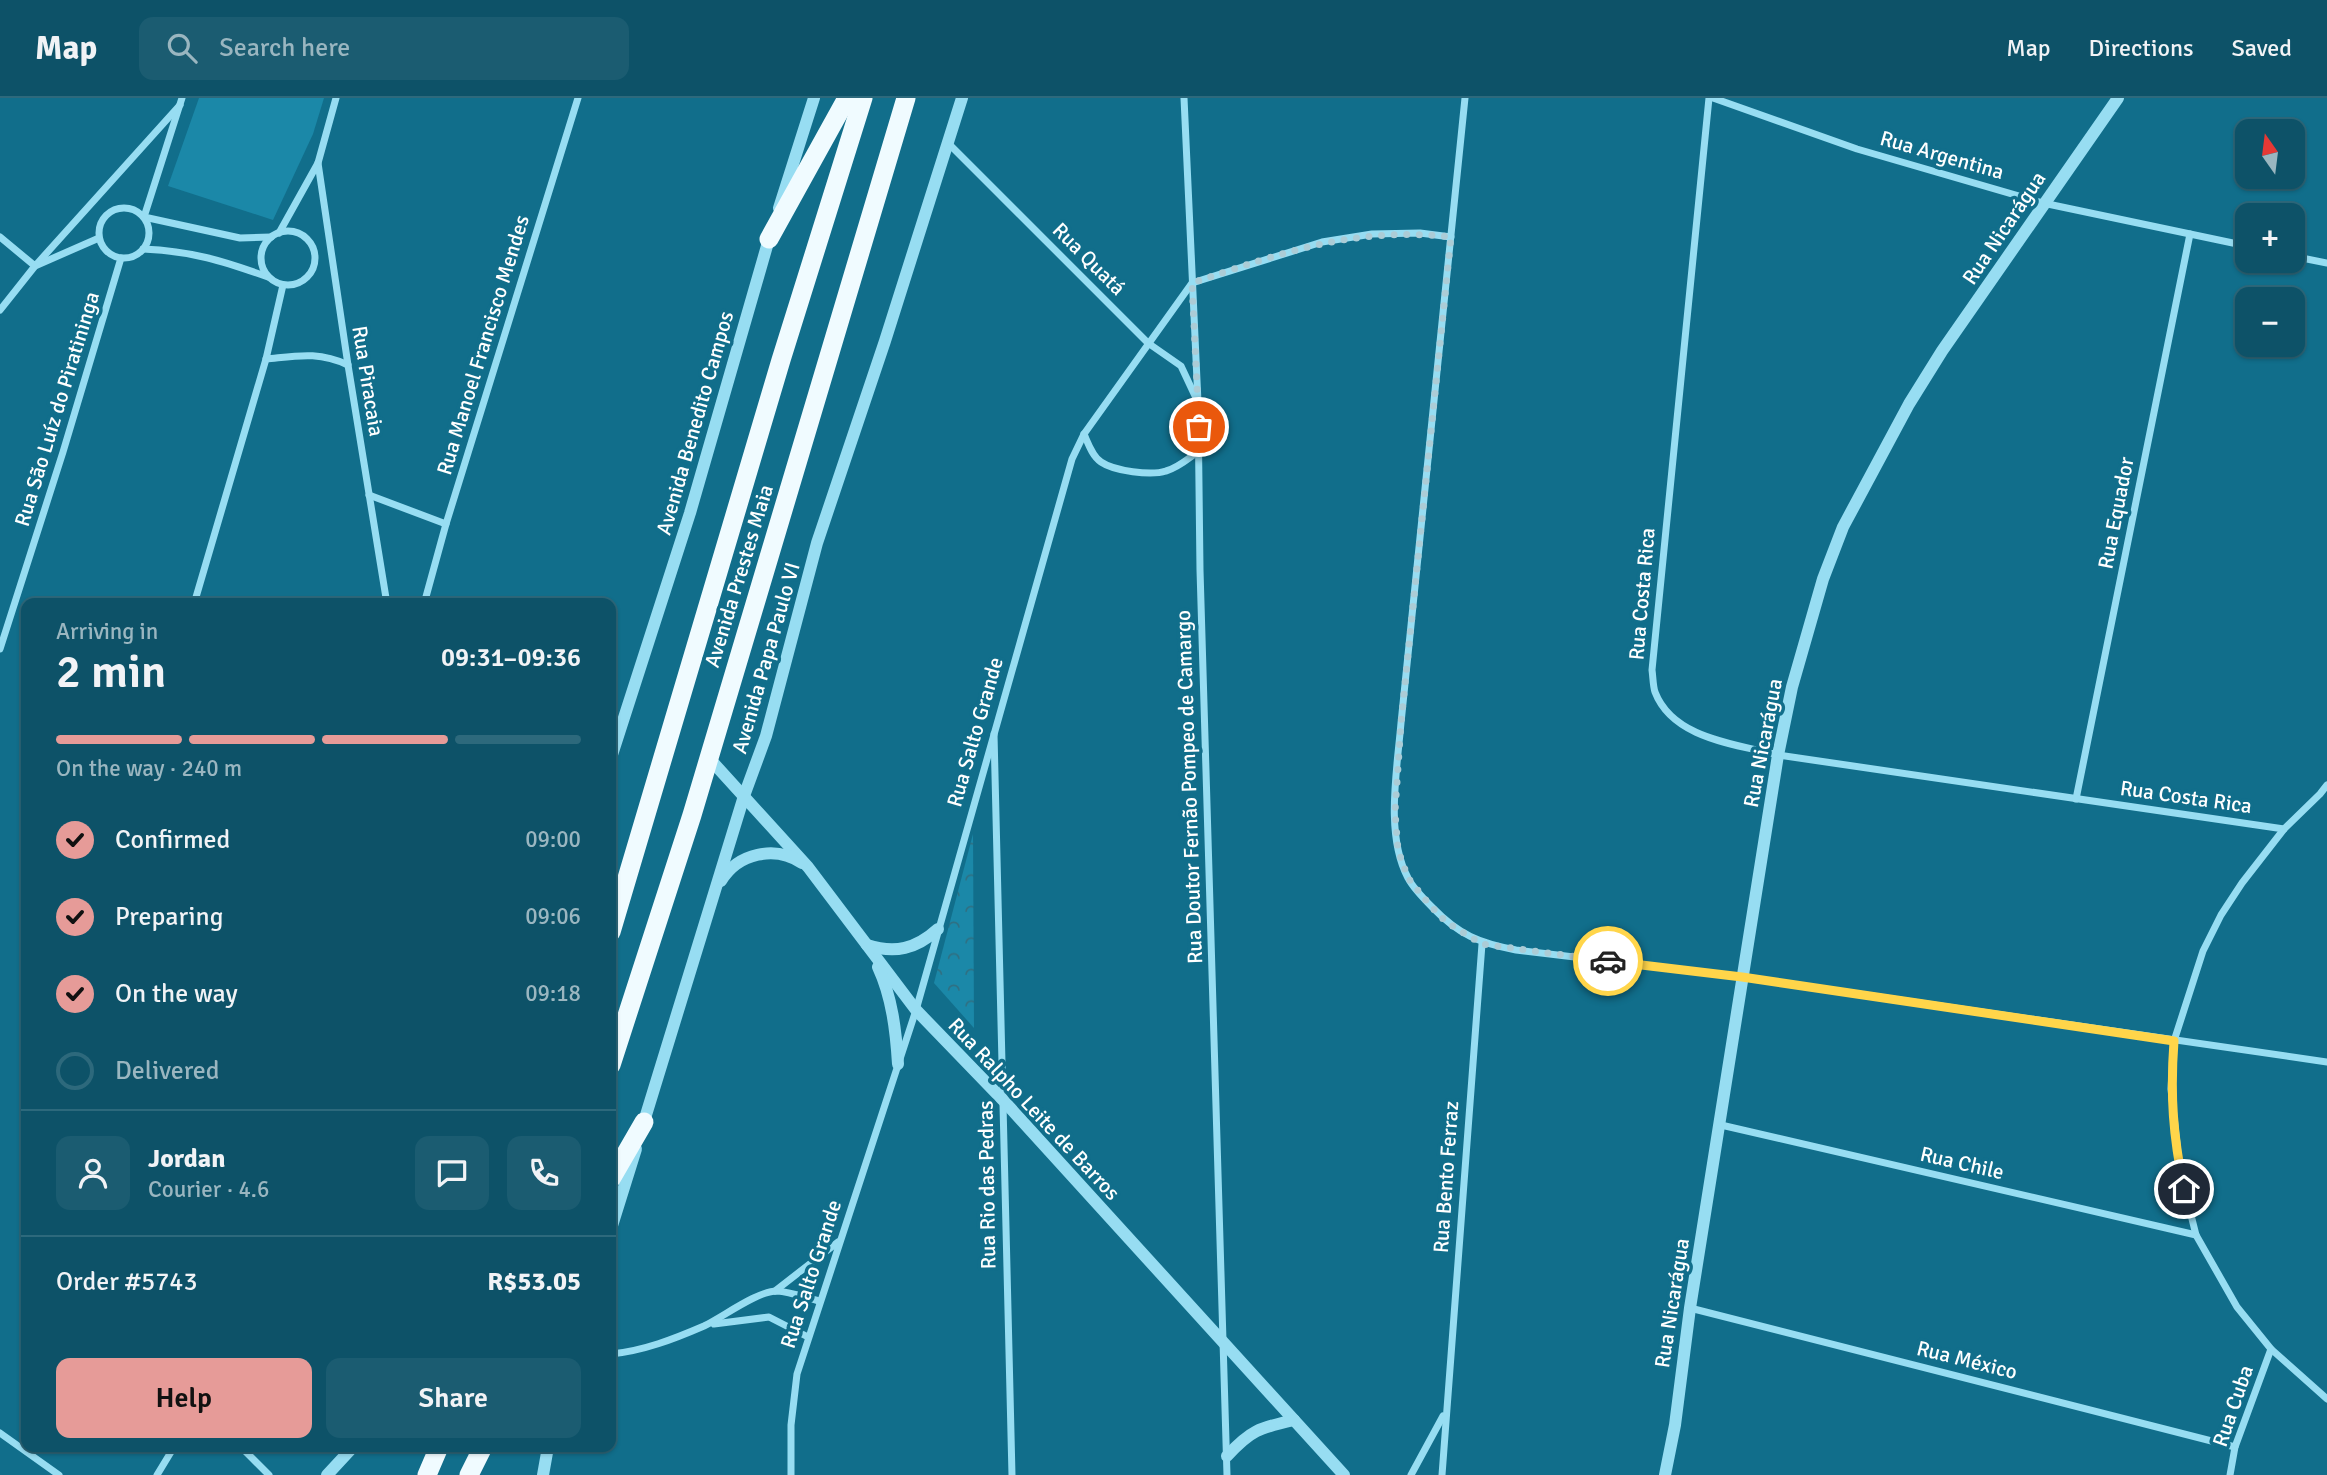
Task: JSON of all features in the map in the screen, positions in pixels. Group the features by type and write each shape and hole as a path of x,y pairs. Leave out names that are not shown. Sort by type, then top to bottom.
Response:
{"highway":[{"path":"769,239 847,98"},
{"name":"Avenida Prestes Maia","path":"616,915 781,360 863,98"},
{"name":"Avenida Prestes Maia","path":"616,1049 708,757 906,98"},
{"path":"616,1171 644,1122"},
{"path":"428,1475 437,1452"},
{"path":"469,1475 480,1452"}],"street":[{"path":"268,277 261,261 265,244 275,235 318,163 336,98"},
{"name":"Rua Manoel Francisco Mendes","path":"426,598 446,524 578,98"},
{"name":"Avenida Benedito Campos","path":"616,742 690,513 769,239 814,98"},
{"name":"Avenida Papa Paulo VI","path":"616,1213 744,796 766,736 817,543 962,98"},
{"name":"Rua Doutor Fernão Pompeo de Camargo","path":"1184,98 1198,402 1201,597 1227,1475"},
{"path":"1465,98 1401,723 1395,812 1398,850 1408,878 1446,922 1482,944 1517,950 1742,977 2327,1062"},
{"name":"Rua Argentina","path":"1711,98 1857,149 2043,203 2235,243"},
{"name":"Rua Costa Rica","path":"1711,98 1652,670 1654,691 1666,713 1685,728 1706,736 1778,755 2284,829"},
{"name":"Rua Nicarágua","path":"1665,1475 1675,1425 1690,1308 1778,755 1792,687 1823,579 1843,527 1909,404 2043,203 2118,98"},
{"path":"144,249 150,233 144,217 181,102"},
{"path":"0,310 181,102"},
{"name":"Rua Quatá","path":"948,142 1148,343 1181,366 1198,402"},
{"name":"Rua Piracaia","path":"318,163 386,598"},
{"path":"130,208 144,217 240,238 275,235 288,232 304,237 310,244 315,261 313,269 301,282 283,285 220,260 179,250 144,249 130,258 121,258 107,252 99,238 101,222 113,210 130,208"},
{"path":"1192,283 1322,243 1372,234 1420,233 1451,237"},
{"name":"Rua Equador","path":"2076,799 2190,234"},
{"path":"0,237 36,266"},
{"path":"36,266 99,238"},
{"name":"Rua São Luíz do Piratininga","path":"0,649 64,453 121,258"},
{"path":"2305,259 2327,263"},
{"name":"Rua Salto Grande","path":"791,1475 790,1425 797,1374 916,1010 994,726 1072,459 1084,434 1192,283"},
{"path":"196,598 266,359 283,285"},
{"path":"266,359 329,356 348,365"},
{"path":"1084,434 1092,452 1102,463 1146,474 1165,472 1199,451"},
{"path":"369,495 446,524"},
{"name":"Rua Rio das Pedras","path":"994,726 1012,1475"},
{"name":"Rua Ralpho Leite de Barros","path":"708,757 808,867 916,1010 1003,1100 1344,1475"},
{"path":"2327,785 2284,829 2221,915 2203,951 2174,1041 2171,1089 2180,1171 2196,1235 2237,1307 2271,1349 2327,1399"},
{"path":"717,887 725,874 743,859 757,855 780,854 795,858 808,867"},
{"path":"867,945 897,951 913,947 938,929"},
{"name":"Rua Bento Ferraz","path":"1442,1475 1482,944"},
{"path":"867,945 881,973 890,1002 896,1032 898,1064"},
{"name":"Rua Chile","path":"1721,1125 2196,1235"},
{"path":"616,1353 659,1344 706,1325 756,1298 775,1291 838,1242"},
{"path":"775,1291 820,1301"},
{"name":"Rua México","path":"1690,1308 2235,1447"},
{"path":"706,1325 769,1317 808,1337"},
{"name":"Rua Cuba","path":"2230,1475 2235,1447 2271,1349"},
{"name":"Rua Bento Ferraz","path":"1411,1475 1445,1412"},
{"path":"1227,1456 1245,1436 1294,1420"},
{"path":"0,1433 21,1448"},
{"path":"27,1452 60,1475"},
{"path":"157,1475 171,1452"},
{"path":"246,1452 269,1475"},
{"path":"327,1475 348,1452"},
{"path":"543,1475 547,1452"}],"green space":[{"path":"199,98 324,98 313,134 273,220 168,186"},
{"path":"973,834 974,1028 934,983"}],"way so far":[{"path":"1199,427 1192,283 1322,243 1372,234 1420,233 1451,237 1401,723 1395,812 1398,850 1408,878 1429,904 1446,922 1482,944 1608,961"}],"route":[{"path":"1608,961 1742,977 2174,1041 2171,1089 2173,1124 2184,1189"}]}
